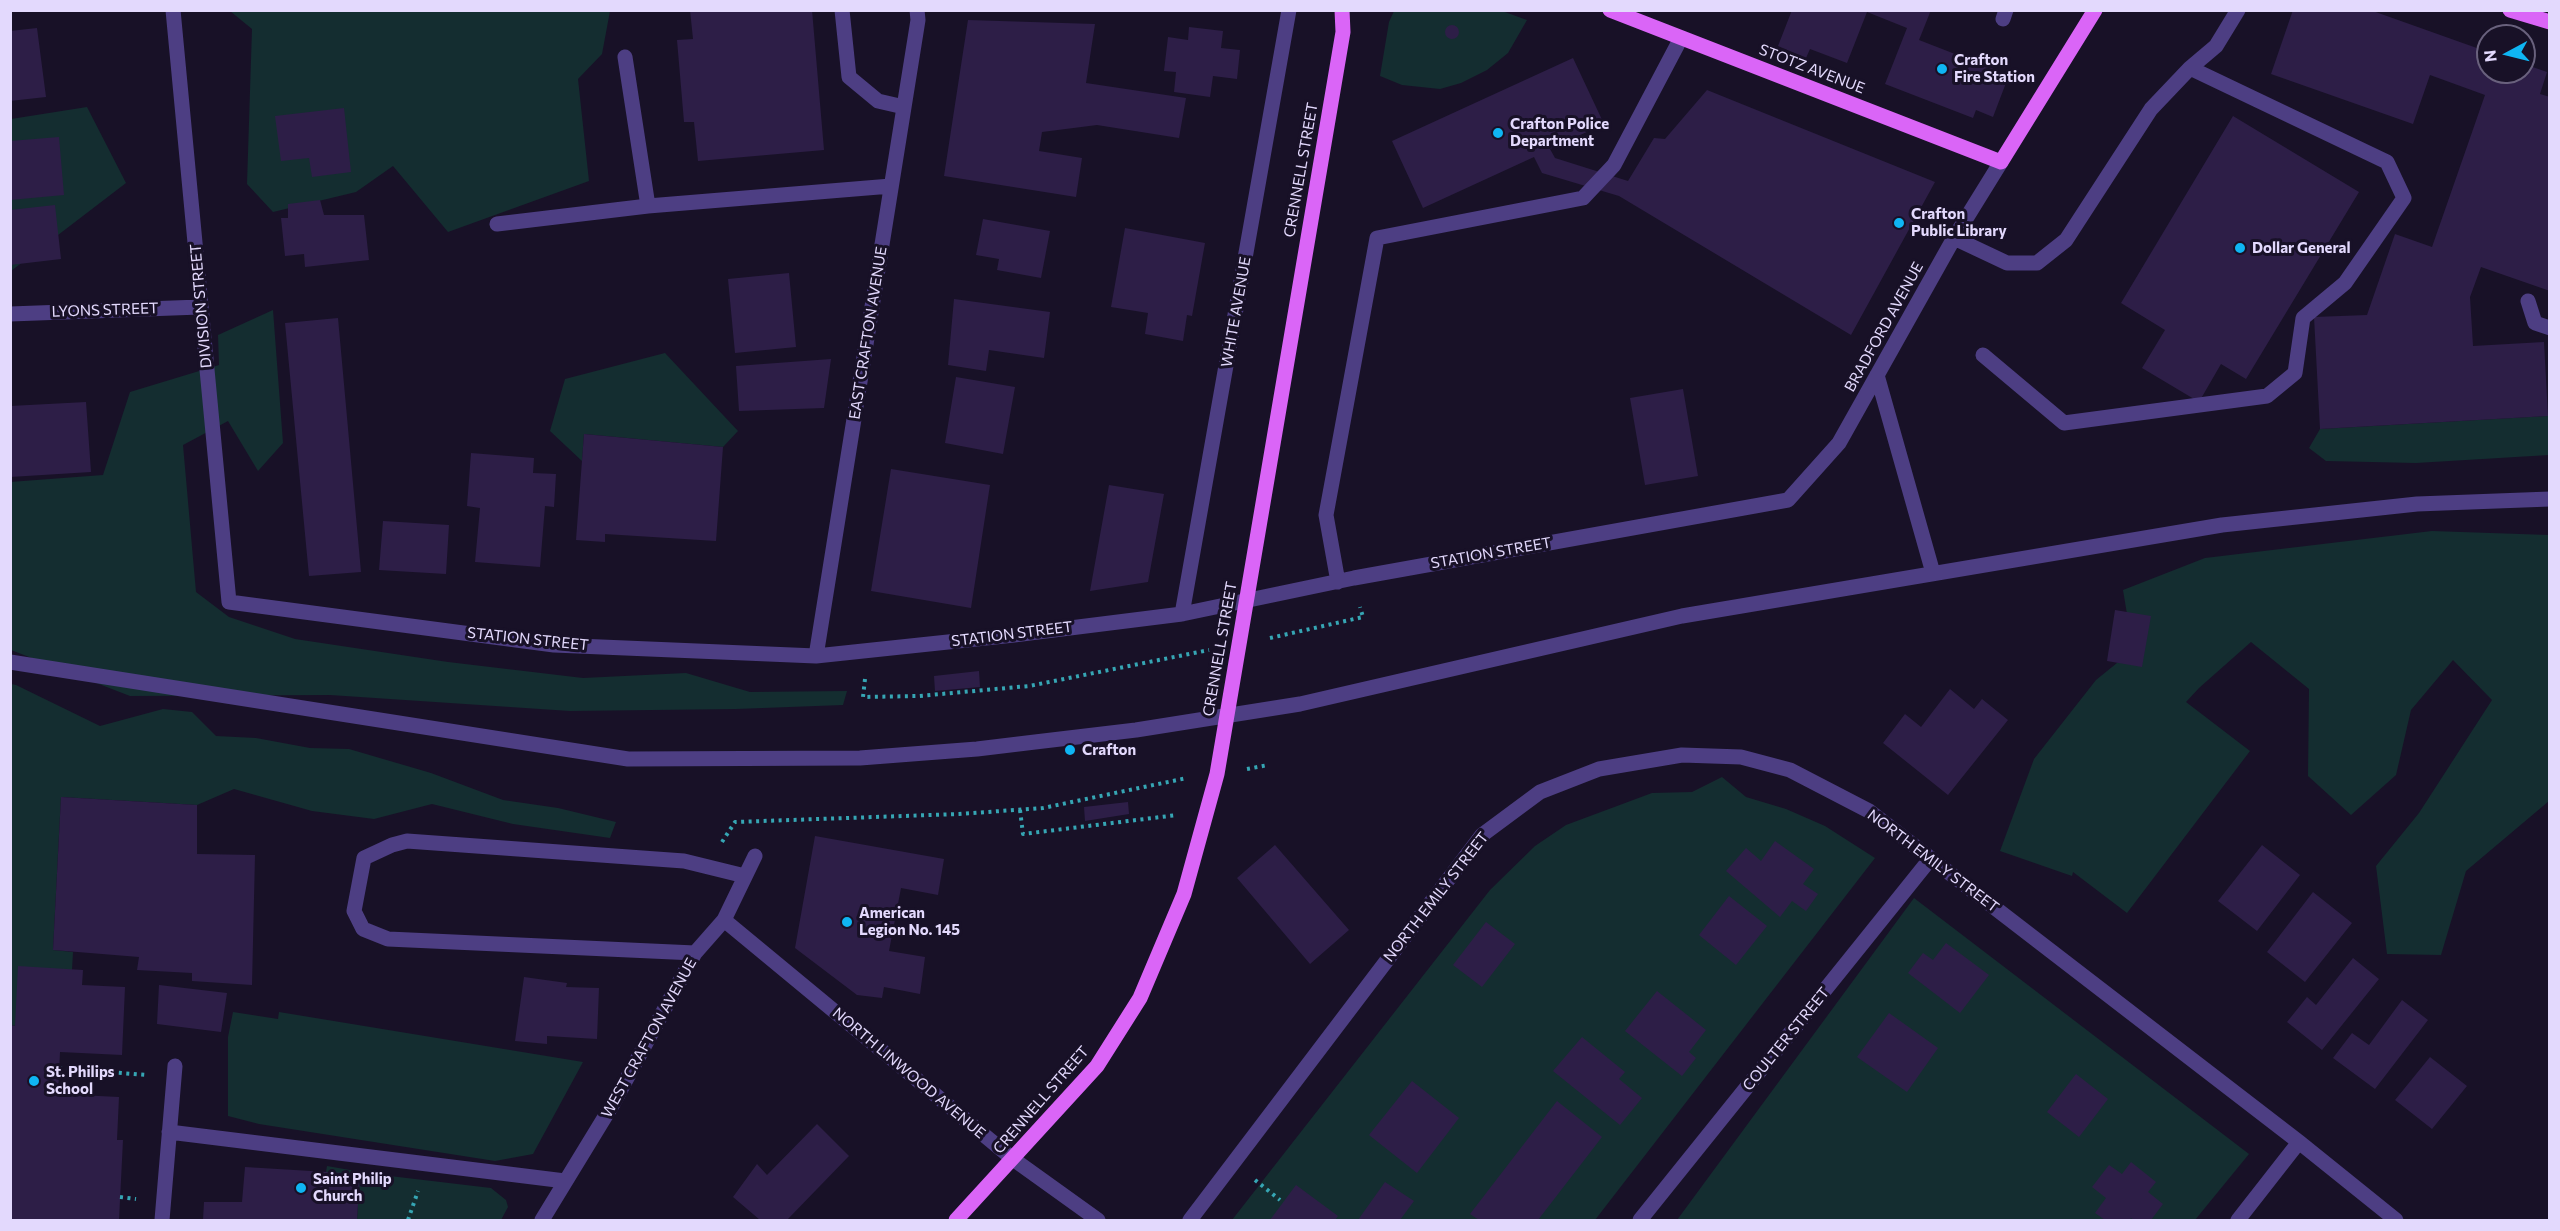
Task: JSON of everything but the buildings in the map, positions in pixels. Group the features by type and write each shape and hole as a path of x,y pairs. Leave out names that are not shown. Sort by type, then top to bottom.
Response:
{"main road":[{"name":"CRENNELL STREET","path":"956,1221 1097,1066 1140,998 1172,925 1208,812 1217,774 1341,44 1342,10"},
{"name":"STOTZ AVENUE","path":"1610,10 2001,162"},
{"name":"BRADFORD AVENUE","path":"2001,162 2094,10"},
{"path":"2512,11 2550,22"}],"street":[{"name":"DIVISION STREET","path":"173,10 229,602"},
{"path":"842,10 849,77 878,101 904,107"},
{"name":"EAST CRAFTON AVENUE","path":"816,656 918,20 917,10"},
{"name":"WHITE AVENUE","path":"1189,612 1289,10"},
{"path":"1954,238 2007,263 2037,262 2066,240 2151,109 2190,68 2216,46 2238,10"},
{"path":"1338,582 1326,515 1377,238 1583,198 1614,165 1681,38"},
{"path":"625,57 648,206"},
{"path":"1983,355 2064,423 2267,396 2295,373 2303,318 2345,283 2404,198 2387,162 2190,68"},
{"name":"BRADFORD AVENUE","path":"1788,500 1839,443 1954,238 2001,162"},
{"path":"497,224 648,206 891,186"},
{"path":"2528,302 2535,322 2550,328"},
{"name":"LYONS STREET","path":"10,314 200,306"},
{"path":"1877,375 1933,573"},
{"path":"10,662 628,759 860,758 977,749 1136,730 1300,704 1682,616 2222,525 2416,504 2550,498"},
{"name":"STATION STREET","path":"229,602 554,645 816,656 1189,612 1354,578 1788,500"},
{"name":"NORTH EMILY STREET","path":"1190,1221 1482,835 1540,792 1599,769 1682,756 1741,757 1790,770 1869,811 2299,1142 2396,1221"},
{"path":"695,953 388,939 363,929 354,911 364,858 407,841 684,861 746,876"},
{"name":"WEST CRAFTON AVENUE","path":"542,1221 614,1102 695,953 724,920 755,855"},
{"name":"COULTER STREET","path":"1640,1221 1931,858"},
{"name":"NORTH LINWOOD AVENUE","path":"724,920 1013,1159 1098,1221"},
{"path":"162,1221 174,1071"},
{"path":"169,1132 566,1181"},
{"path":"2238,1221 2299,1142"}],"path":[{"path":"1283,636 1363,617 1354,578"},
{"path":"868,651 863,696 919,696 1029,686 1189,654"},
{"path":"755,855 720,845 735,822 1044,808 1167,781"},
{"path":"1020,810 1023,834 1160,817"},
{"path":"59,1068 174,1071"},
{"path":"1254,1180 1280,1200"}],"green space":[{"path":"230,11 610,11 602,54 578,79 589,181 448,232 393,166 356,192 273,212 247,184 252,29"},
{"path":"1394,11 1502,11 1527,20 1508,53 1487,70 1461,83 1440,89 1402,85 1380,76 1389,22"},
{"path":"87,107 126,183 11,271 11,119"},
{"path":"273,310 283,443 258,471 228,421 183,445 196,592 229,617 295,639 448,662 583,678 686,673 750,692 847,691 843,705 570,711 330,695 130,696 11,650 10,482 103,475 130,392 219,365 218,335"},
{"path":"665,353 738,431 723,447 584,434 582,461 550,431 565,379"},
{"path":"2549,414 2549,455 2416,463 2326,461 2309,448 2320,429 2547,416"},
{"path":"2432,531 2549,535 2549,801 2466,871 2441,955 2387,954 2376,866 2419,813 2492,700 2453,660 2411,710 2396,775 2351,815 2308,776 2309,689 2251,642 2186,702 2250,751 2127,913 2073,872 2072,876 2000,851 2034,759 2096,680 2133,650 2123,590 2205,558"},
{"path":"11,684 100,726 163,709 192,712 216,736 256,738 310,748 349,749 431,773 503,800 558,808 616,822 610,838 513,824 432,804 374,819 312,811 234,789 197,805 61,797 53,950 73,952 72,970 15,1026 11,1025"},
{"path":"1722,777 1746,797 1786,809 1825,826 1875,858 1595,1220 1232,1220 1490,890 1535,846 1566,825 1652,793 1692,792"},
{"path":"1914,898 2249,1154 2195,1220 1677,1220"},
{"path":"233,1012 278,1019 279,1012 583,1062 533,1154 495,1161 259,1124 228,1116 228,1037"},
{"path":"327,1166 373,1174 491,1188 506,1200 508,1207 501,1220 357,1220 360,1175 326,1172"}],"place":[{"name":"Crafton Fire Station","path":"1942,69"},
{"name":"Crafton Police Department","path":"1498,133"},
{"name":"Crafton Public Library","path":"1899,223"},
{"name":"Dollar General","path":"2240,248"},
{"name":"Crafton","path":"1070,750"},
{"name":"American Legion No. 145","path":"847,922"},
{"name":"St. Philips School","path":"34,1081"},
{"name":"Saint Philip Church","path":"301,1188"}]}
